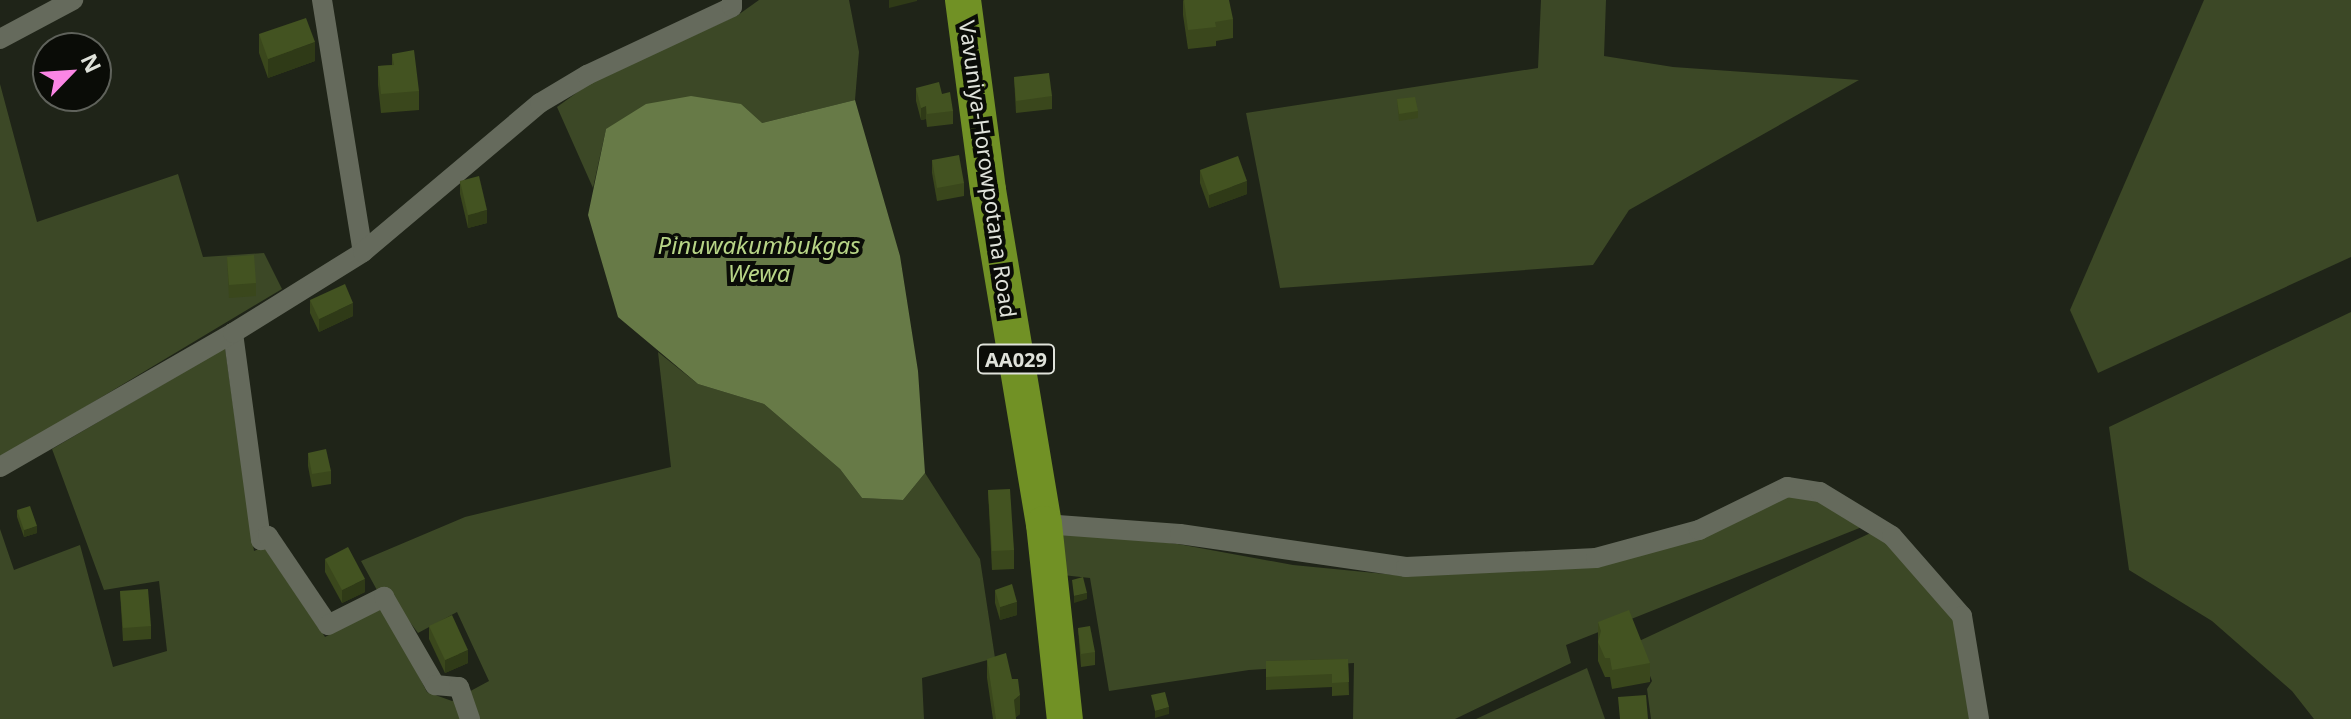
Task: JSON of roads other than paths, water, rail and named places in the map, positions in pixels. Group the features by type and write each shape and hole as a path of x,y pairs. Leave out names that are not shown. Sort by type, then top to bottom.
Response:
{"highway":[{"name":"Vavuniya-Horowpotana Road","path":"963,0 988,190 1044,524 1065,719"}],"street":[{"path":"0,39 73,0"},
{"path":"322,0 363,252"},
{"path":"0,467 233,333 363,252 540,103 587,75 732,7 732,0"},
{"path":"233,333 261,540 268,536 328,625 384,597 435,685 459,687 470,719"},
{"path":"1044,524 1180,534 1406,567 1596,558 1699,530 1787,487 1820,492 1892,536 1962,616 1979,719"}],"water":[{"name":"Pinuwakumbukgas Wewa","path":"691,96 741,104 762,123 855,100 900,256 918,371 925,473 903,500 862,498 840,469 764,404 698,384 618,317 588,215 606,129 646,104"}]}
